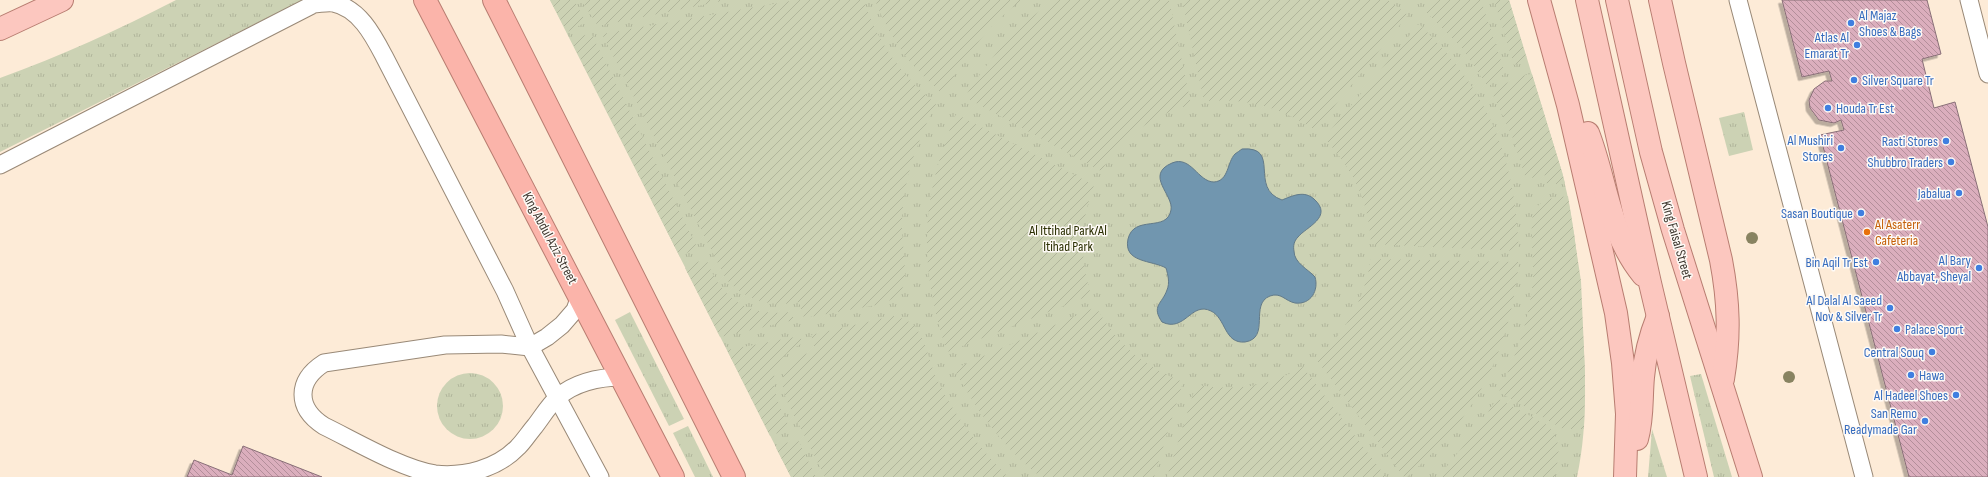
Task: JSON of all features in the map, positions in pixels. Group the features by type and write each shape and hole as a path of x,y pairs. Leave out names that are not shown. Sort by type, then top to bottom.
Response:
{"highway":[{"path":"411,0 428,7"},
{"path":"494,0 734,477"},
{"name":"King Abdul Aziz Street","path":"428,7 674,477"}],"main road":[{"path":"0,29 62,0"},
{"path":"1539,0 1568,105 1616,313 1624,363 1627,414 1625,471"},
{"path":"1587,0 1650,283 1696,477"},
{"name":"King Faisal Street","path":"1617,0 1652,152 1675,237 1751,477"},
{"path":"1660,0 1727,291 1729,322 1727,354 1722,384"},
{"path":"1568,105 1586,127 1603,189 1620,237 1632,261 1650,283"},
{"path":"1625,471 1639,432 1642,415 1646,357 1650,336 1658,316"}],"lane":[{"path":"1738,0 1864,477"},
{"path":"1969,0 1988,74"},
{"path":"0,165 314,4 332,3 348,10 361,20 372,34 505,291 530,347 600,477"},
{"path":"580,296 575,310 562,324 547,337 530,347 502,344 445,345 324,363 313,370 305,381 303,394 305,407 313,419 324,426 420,471 450,476 466,476 494,465 512,452 557,398 572,388 589,381 607,377 623,377"}],"green space":[{"path":"176,0 303,0 0,152 0,78 89,42"},
{"name":"Al Ittihad Park/Al Itihad Park","path":"550,0 1509,0 1562,172 1571,213 1577,253 1584,353 1585,406 1583,442 1577,477 791,477"},
{"path":"550,0 574,0 586,22 567,32"},
{"path":"581,0 727,0 598,26"},
{"path":"796,0 864,0 869,16 892,58 913,82 936,104 916,148 904,195 902,227 905,279 903,288 892,299 882,304 804,318 799,302 778,304 759,301 741,292 726,279 602,34"},
{"path":"875,0 1022,0 1010,9 988,31 968,55 943,94 911,63 903,52 881,15"},
{"path":"1055,0 1169,0 1191,104 1176,109 1151,121 1129,137 1119,147 1101,171 965,97 994,56 1016,32 1028,20"},
{"path":"1182,0 1388,0 1408,15 1315,130 1288,115 1262,105 1235,101 1204,101"},
{"path":"1436,0 1481,0 1505,73 1488,87 1461,47 1426,12"},
{"path":"1494,0 1509,0 1527,60 1514,65"},
{"path":"1419,24 1443,49 1464,75 1480,100 1494,127 1504,154 1512,184 1519,251 1371,244 1367,214 1358,186 1343,162 1324,138"},
{"path":"591,33 697,247 680,257 571,40"},
{"path":"1532,74 1565,183 1547,185 1546,175 1526,179 1512,136 1493,95 1510,81 1520,76"},
{"path":"1744,112 1753,150 1729,156 1719,118"},
{"path":"956,114 1094,185 1086,213 1083,240 1084,266 1091,295 947,352 931,290 927,232 935,175"},
{"path":"1568,196 1581,281 1585,373 1584,429 1563,429 1499,392 1521,337 1529,308 1533,279 1532,225 1534,212 1544,201"},
{"path":"706,258 719,284 738,302 749,308 762,311 776,313 791,312 794,320 720,337 685,268"},
{"path":"1371,259 1519,262 1507,326 1498,354 1486,381 1471,406 1453,431 1432,454 1407,477 1404,477 1316,359 1337,337 1352,314 1364,288"},
{"path":"1096,307 1113,332 1132,352 1143,361 1183,382 1154,477 1041,477 1015,454 992,428 972,400 954,369"},
{"path":"630,312 684,419 669,426 615,320"},
{"path":"893,316 912,323 916,328 923,340 937,379 960,419 987,454 1008,477 825,477 787,401 783,381 785,372 790,364 800,357 815,350 811,335"},
{"path":"800,336 803,343 789,351 780,360 774,381 775,392 790,428 770,436 727,350"},
{"path":"1303,367 1386,477 1167,477 1196,385 1225,388 1251,386 1277,379"},
{"path":"464,373 476,373 483,375 494,382 501,393 503,406 501,419 494,430 483,437 476,439 464,439 457,437 446,430 439,419 437,412 437,400 439,393 446,382 457,375"},
{"path":"1701,374 1732,477 1714,477 1690,376"},
{"path":"1497,398 1547,425 1552,431 1558,443 1555,477 1438,477 1479,427"},
{"path":"688,426 713,477 695,477 673,433"},
{"path":"1652,429 1667,477 1648,477"},
{"path":"797,438 816,477 791,477 776,448"}],"water":[{"path":"1242,149 1254,150 1260,154 1263,161 1267,187 1272,194 1282,200 1302,194 1310,196 1319,205 1321,211 1320,216 1298,237 1294,245 1296,259 1315,277 1316,287 1312,296 1305,302 1295,303 1277,295 1270,296 1264,300 1261,306 1257,334 1253,339 1245,342 1238,342 1229,335 1216,314 1204,309 1198,310 1177,324 1162,322 1157,309 1168,287 1166,268 1134,257 1130,253 1128,247 1128,239 1131,232 1137,227 1157,223 1168,217 1171,210 1171,204 1160,179 1160,173 1164,168 1172,163 1184,163 1189,165 1208,181 1219,181 1225,175 1232,157"}],"building":[{"name":"Central Souq","path":"1782,0 1927,0 1941,54 1922,59 1934,108 1955,102 1988,227 1988,477 1909,477 1820,135 1844,130 1841,120 1834,123 1819,120 1810,108 1809,100 1814,89 1825,81 1832,81 1829,71 1802,77"},
{"path":"243,446 322,477 187,477 194,460 232,475"}],"place":[{"name":"Al Majaz Shoes & Bags","path":"1851,23"},
{"name":"Atlas Al Emarat Tr","path":"1857,45"},
{"name":"Silver Square Tr","path":"1854,80"},
{"name":"Houda Tr Est","path":"1828,108"},
{"name":"Rasti Stores","path":"1946,141"},
{"name":"Al Mushiri Stores","path":"1841,148"},
{"name":"Shubbro Traders","path":"1951,162"},
{"name":"Jabalua","path":"1959,193"},
{"name":"Sasan Boutique","path":"1861,213"},
{"name":"Al Asaterr Cafeteria","path":"1867,232"},
{"name":"Bin Aqil Tr Est","path":"1876,262"},
{"name":"Al Bary Abbayat, Sheyal","path":"1979,268"},
{"name":"Al Dalal Al Saeed Nov & Silver Tr","path":"1890,308"},
{"name":"Palace Sport","path":"1897,329"},
{"name":"Central Souq","path":"1932,352"},
{"name":"Hawa","path":"1911,375"},
{"name":"Al Hadeel Shoes","path":"1956,395"},
{"name":"San Remo Readymade Gar","path":"1925,421"}]}
